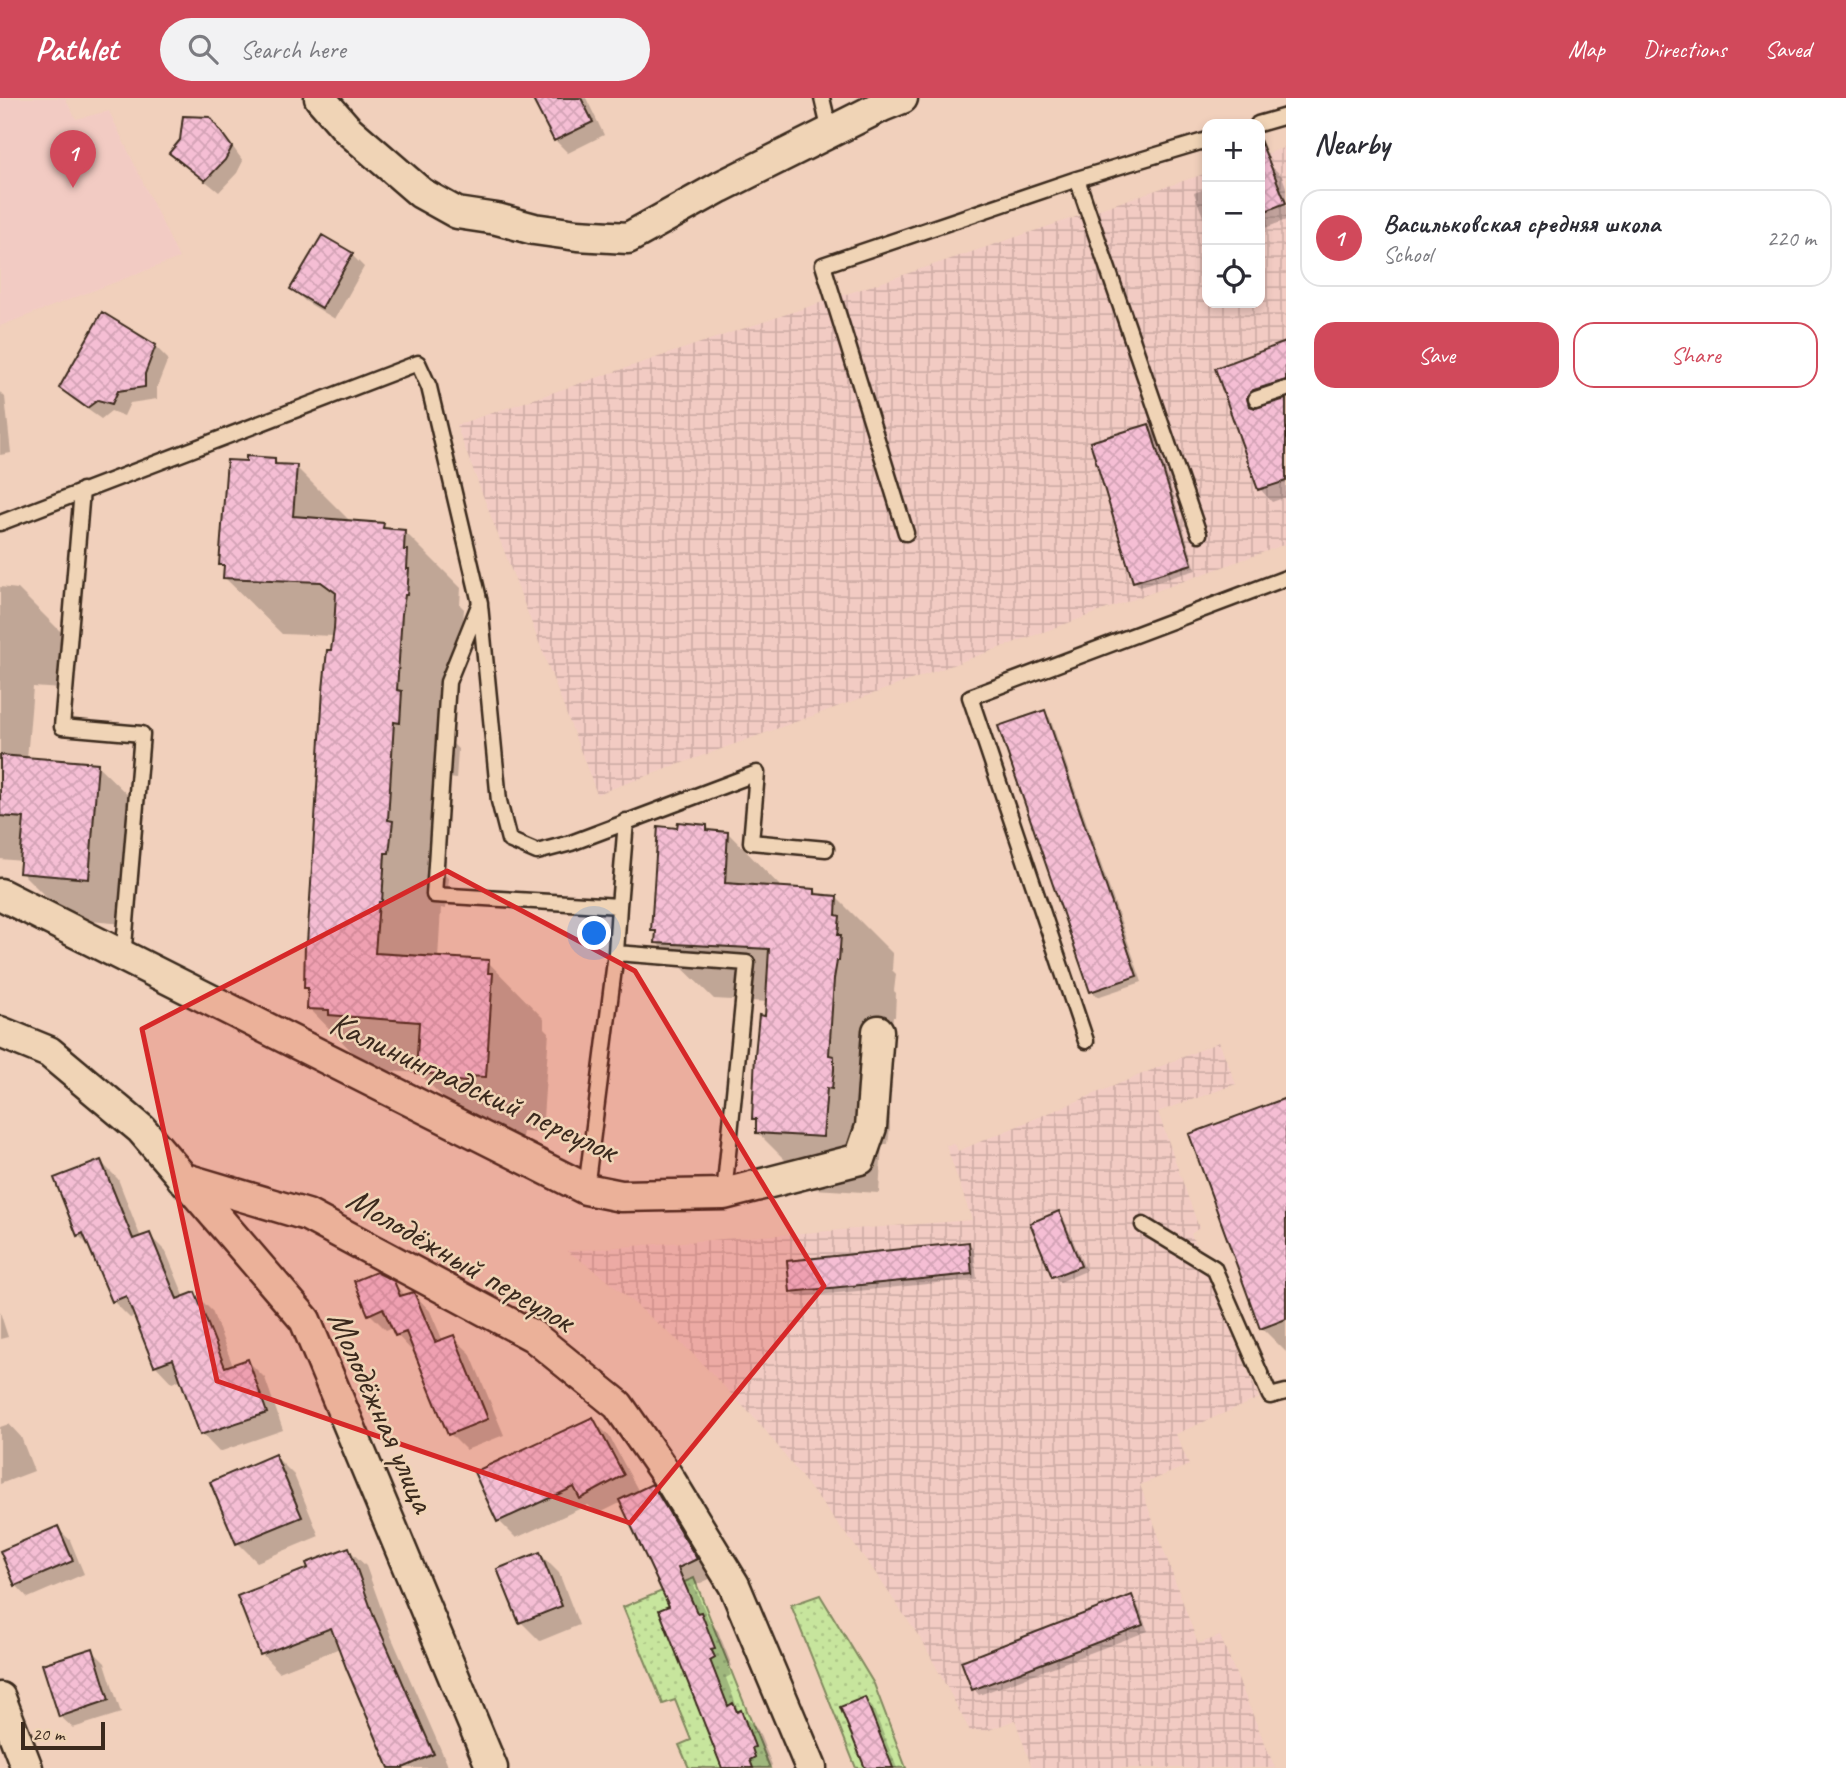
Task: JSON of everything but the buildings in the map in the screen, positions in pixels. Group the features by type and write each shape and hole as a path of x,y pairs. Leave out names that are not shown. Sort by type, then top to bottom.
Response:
{"street":[{"path":"320,98 347,130 421,193 457,212 534,229 628,238 720,187 902,98"},
{"name":"Калининградский переулок","path":"0,894 586,1189 621,1196 724,1194 860,1159 871,1127 878,1031"},
{"name":"Молодёжная улица","path":"0,1032 49,1052 141,1129 305,1320 492,1768"},
{"name":"Молодёжный переулок","path":"182,1178 307,1215 533,1336 618,1405 668,1477 734,1585 811,1768"},
{"path":"0,1698 27,1768"}],"lane":[{"path":"822,98 830,132"},
{"path":"1265,122 1286,116"},
{"path":"906,533 823,265 1077,179 1202,141"},
{"path":"1077,179 1199,534"},
{"path":"0,523 418,363 429,387 480,603 499,801 509,841 537,852 571,844 757,773 751,842 826,849"},
{"path":"1256,399 1286,389"},
{"path":"82,490 62,727 142,734 123,958"},
{"path":"1086,1041 970,696 1286,578"},
{"path":"480,603 448,682 434,895 619,906"},
{"path":"586,1189 616,953 626,821"},
{"path":"616,953 747,963 724,1194"},
{"path":"1143,1225 1214,1268 1270,1396 1286,1392"}],"highlighted area":[{"path":"447,871 635,971 824,1286 630,1523 217,1381 142,1029"}],"shaded area":[{"path":"0,98 65,98 76,119 109,111 179,258 0,326"},
{"path":"1286,147 1286,544 597,794 456,425 1202,175 1202,308 1265,308 1265,154"},
{"path":"1219,1042 1236,1084 1158,1112 1199,1228 1191,1234 1259,1398 1176,1434 1189,1465 1140,1485 1198,1644 1220,1636 1275,1768 1032,1768 1015,1720 989,1730 970,1731 924,1644 870,1565 762,1426 690,1351 600,1274 567,1251 972,1220 946,1145 955,1144 958,1151"}],"green space":[{"path":"694,1578 770,1768 689,1768 679,1745 691,1740 675,1700 663,1704 623,1607"},
{"path":"820,1595 874,1684 906,1768 856,1768 791,1605"}],"place":[{"name":"Васильковская средняя школа","path":"73,188"}]}
